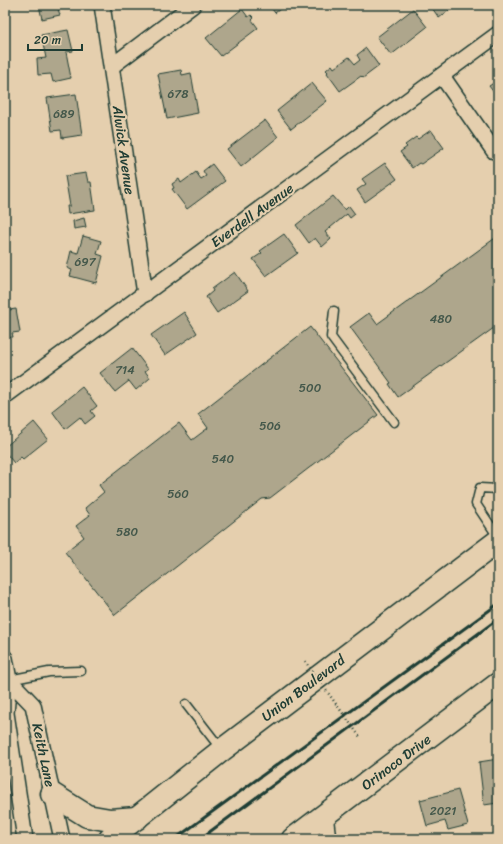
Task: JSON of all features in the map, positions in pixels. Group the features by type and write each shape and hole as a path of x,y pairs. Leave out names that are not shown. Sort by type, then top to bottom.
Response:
{"main road":[{"name":"Union Boulevard","path":"110,839 222,750 498,541"},
{"name":"Orinoco Drive","path":"293,839 498,684"},
{"path":"52,794 87,816 110,820 137,818"}],"street":[{"name":"Alwick Avenue","path":"102,5 145,294"},
{"path":"112,66 193,5"},
{"name":"Everdell Avenue","path":"5,396 498,34"},
{"path":"442,76 494,151"},
{"path":"5,658 9,680 6,713 24,839"},
{"name":"Keith Lane","path":"9,680 33,705 62,839"},
{"path":"325,815 328,839"}],"lane":[{"path":"334,311 331,337 394,422"},
{"path":"498,489 480,488 476,504 498,537"},
{"path":"9,680 49,672 81,671"},
{"path":"186,704 222,750"}],"path":[{"path":"305,661 360,737"}],"building":[{"path":"39,5 64,5 65,7 58,9 60,15 42,19"},
{"path":"269,5 285,5 275,13"},
{"path":"430,5 456,5 439,18"},
{"path":"242,9 248,17 251,15 254,18 252,20 258,28 221,56 206,38"},
{"path":"413,9 427,27 391,55 377,37"},
{"path":"68,30 73,51 66,52 71,78 53,82 51,74 38,75 37,59 46,58 41,35"},
{"path":"366,48 379,66 363,78 361,76 340,91 326,70 332,65 334,68 349,57 355,64 360,60 357,55"},
{"path":"181,70 182,75 191,73 198,113 167,119 158,74"},
{"path":"498,80 498,98 489,86"},
{"path":"312,83 327,101 291,129 277,111"},
{"path":"76,94 82,135 62,138 61,130 52,131 47,98"},
{"path":"265,120 278,137 241,167 227,149"},
{"path":"431,130 444,148 421,164 419,163 412,168 400,152 407,147 405,145 416,137 418,139"},
{"path":"385,163 397,179 365,202 357,190 366,184 362,179"},
{"path":"212,164 225,181 187,209 172,189 174,188 172,184 179,179 181,183 196,172 201,179 206,176 203,171"},
{"path":"86,173 88,182 91,182 95,210 68,214 67,206 70,206 65,176"},
{"path":"333,196 345,210 349,206 355,214 350,218 347,214 325,232 331,239 322,247 315,238 309,243 296,225"},
{"path":"84,218 86,227 74,229 73,221"},
{"path":"284,234 298,253 266,276 253,259 262,253 260,251"},
{"path":"83,236 101,241 97,254 103,256 96,283 70,276 72,270 67,268 71,251 78,253"},
{"path":"498,236 498,325 398,397 389,384 391,383 350,327 369,313 377,324"},
{"path":"235,272 248,291 217,313 206,297 213,291 212,289"},
{"path":"5,302 7,302 9,310 16,309 20,332 12,333 13,337 5,338"},
{"path":"184,312 197,333 165,355 151,335"},
{"path":"310,327 378,415 270,498 262,499 115,615 65,552 84,537 76,526 90,515 85,508 104,492 99,485 179,423 192,440 208,428 198,414"},
{"path":"132,348 148,369 145,371 150,378 136,390 129,381 115,392 100,373"},
{"path":"82,387 97,406 91,411 95,416 85,424 80,417 65,429 52,411"},
{"path":"34,422 48,439 23,459 21,457 14,463 5,452 5,447"},
{"path":"498,759 498,803 484,805 479,762"},
{"path":"458,790 468,825 448,830 445,821 427,826 420,800"}],"railway":[{"path":"175,839 498,604"},
{"path":"200,839 498,619"}]}
